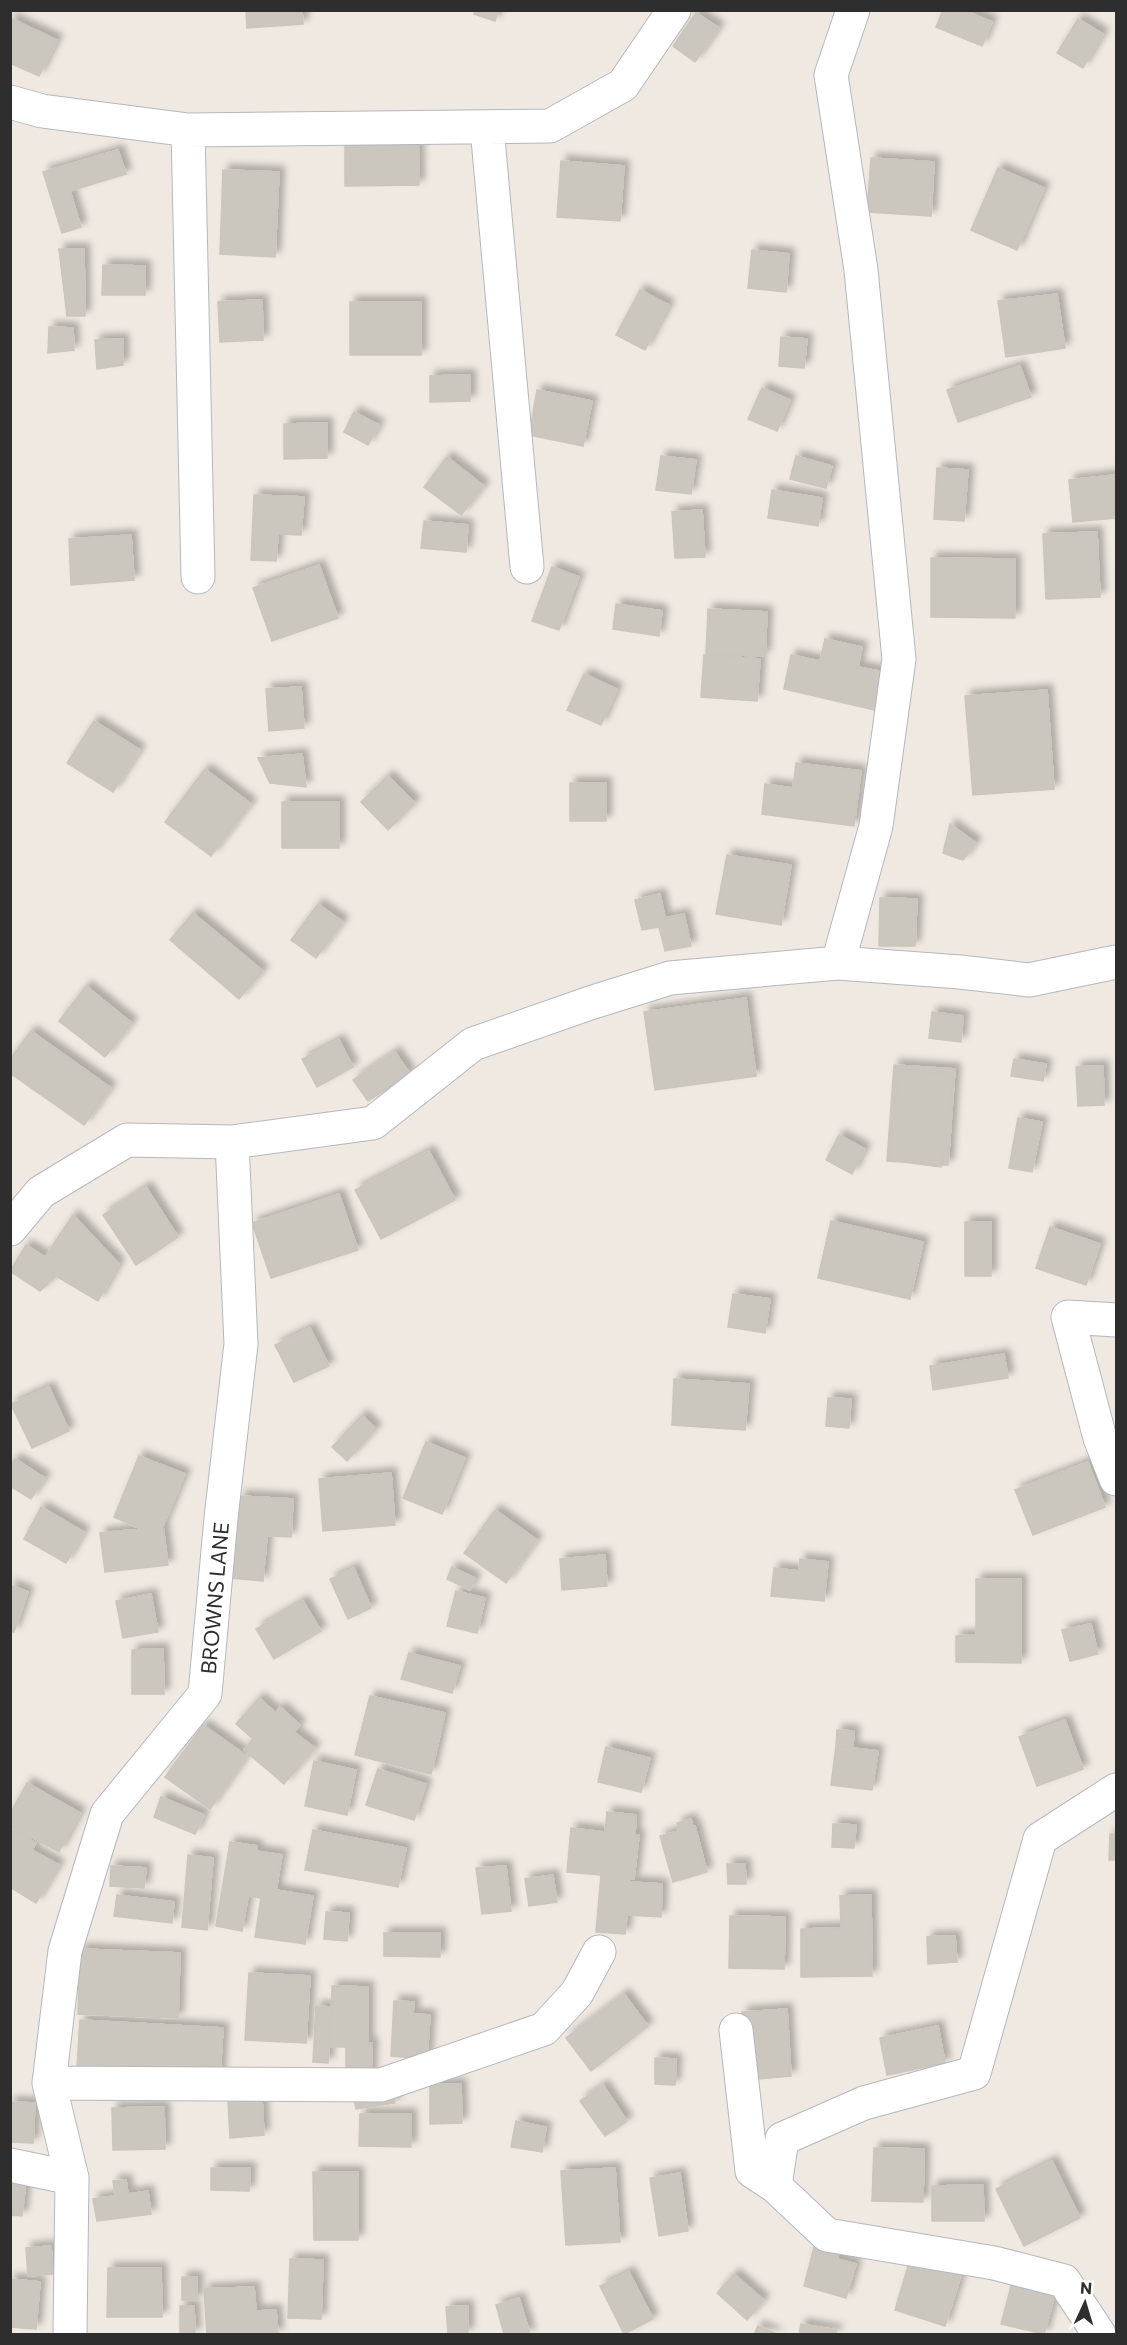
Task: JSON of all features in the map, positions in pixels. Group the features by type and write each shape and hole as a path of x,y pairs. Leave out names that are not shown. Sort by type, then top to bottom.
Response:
{"street":[{"path":"10,102 42,111 188,130 550,126 623,85 674,10"},
{"path":"838,963 876,826 899,659 861,270 831,75 853,10"},
{"path":"487,128 528,567"},
{"path":"188,130 198,577"},
{"path":"10,1229 41,1192 127,1140 232,1142 373,1123 473,1044 670,978 838,963 960,972 1029,980 1116,962"},
{"name":"BROWNS LANE","path":"70,2334 72,2178 50,2083 65,1952 107,1814 205,1694 221,1518 241,1344 232,1142"},
{"path":"1116,1320 1068,1317 1100,1438 1116,1479"},
{"path":"775,2186 782,2139 864,2103 975,2073 1040,1839 1116,1790"},
{"path":"50,2083 381,2085 544,2029 577,1994 599,1952"},
{"path":"736,2030 752,2171 775,2186 827,2235 994,2264 1064,2281 1099,2334"},
{"path":"10,2165 72,2178"}],"building":[{"path":"246,10 302,10 303,24 247,28"},
{"path":"475,10 498,10 495,21 474,14"},
{"path":"943,10 964,10 992,22 982,46 936,27"},
{"path":"696,13 719,28 695,62 673,46"},
{"path":"10,18 57,40 39,76 10,63"},
{"path":"1078,19 1103,34 1083,68 1057,53"},
{"path":"345,130 418,130 419,185 345,186"},
{"path":"118,150 126,174 70,191 81,227 62,233 43,172"},
{"path":"871,158 934,162 931,216 867,212"},
{"path":"561,161 624,166 620,221 557,217"},
{"path":"998,168 1044,188 1017,250 971,230"},
{"path":"223,170 279,172 275,257 220,254"},
{"path":"59,249 84,249 85,316 67,316"},
{"path":"752,250 789,254 786,292 748,288"},
{"path":"103,265 145,266 145,295 102,295"},
{"path":"640,290 669,305 645,350 616,335"},
{"path":"1057,294 1065,348 1006,357 998,301"},
{"path":"262,300 263,340 220,342 218,302"},
{"path":"350,302 421,302 421,355 350,355"},
{"path":"49,327 73,328 74,350 48,353"},
{"path":"781,337 807,339 804,368 779,366"},
{"path":"123,339 123,365 97,369 95,340"},
{"path":"1020,366 1031,397 958,422 947,390"},
{"path":"470,375 470,401 430,402 430,376"},
{"path":"762,388 790,400 777,431 748,419"},
{"path":"537,390 592,401 583,446 529,435"},
{"path":"354,412 379,425 368,445 344,432"},
{"path":"327,423 327,458 284,459 284,424"},
{"path":"661,456 696,460 691,494 656,490"},
{"path":"796,456 832,466 826,488 790,479"},
{"path":"447,457 484,486 461,515 424,487"},
{"path":"937,468 968,470 964,521 934,519"},
{"path":"1114,475 1116,518 1073,522 1069,480"},
{"path":"772,490 822,498 818,526 768,518"},
{"path":"254,495 304,497 301,535 278,534 276,561 251,560"},
{"path":"702,510 705,557 675,558 672,512"},
{"path":"424,521 468,525 466,552 421,548"},
{"path":"1097,532 1100,597 1046,599 1043,534"},
{"path":"131,535 134,580 71,585 69,539"},
{"path":"931,558 1015,559 1015,618 931,617"},
{"path":"319,565 338,618 272,641 253,588"},
{"path":"552,567 579,577 559,630 532,621"},
{"path":"616,604 662,611 659,636 613,629"},
{"path":"708,609 767,612 765,656 706,654"},
{"path":"825,639 862,647 858,667 884,672 875,710 784,689 791,655 820,661"},
{"path":"704,655 760,659 757,701 701,697"},
{"path":"584,674 617,689 601,725 567,710"},
{"path":"301,687 304,728 269,731 266,689"},
{"path":"1047,690 1054,789 973,795 965,696"},
{"path":"94,721 140,750 113,792 67,763"},
{"path":"302,754 306,787 270,783 258,758"},
{"path":"796,763 861,771 854,826 762,814 765,784 793,788"},
{"path":"205,769 251,804 211,856 165,822"},
{"path":"388,776 415,803 388,830 361,802"},
{"path":"570,783 606,783 606,821 570,821"},
{"path":"282,802 339,802 339,848 282,848"},
{"path":"950,824 976,843 963,860 943,853"},
{"path":"727,855 791,865 781,925 716,914"},
{"path":"660,894 665,918 684,914 691,946 665,951 659,927 642,930 635,900"},
{"path":"880,898 917,899 915,946 879,946"},
{"path":"318,904 343,922 316,958 291,940"},
{"path":"193,913 263,971 239,999 170,940"},
{"path":"86,986 132,1023 105,1057 59,1021"},
{"path":"746,998 756,1076 655,1090 644,1012"},
{"path":"932,1012 963,1016 961,1042 929,1038"},
{"path":"31,1031 111,1088 84,1125 10,1073 10,1059"},
{"path":"339,1040 353,1067 317,1087 302,1059"},
{"path":"395,1052 410,1074 368,1101 353,1080"},
{"path":"1014,1059 1046,1064 1043,1081 1011,1076"},
{"path":"894,1065 955,1069 948,1165 887,1161"},
{"path":"1103,1066 1104,1105 1078,1106 1076,1067"},
{"path":"900,1069 953,1076 941,1167 888,1160"},
{"path":"1018,1118 1042,1122 1032,1172 1009,1168"},
{"path":"839,1135 865,1149 852,1174 826,1160"},
{"path":"429,1151 455,1200 381,1239 355,1190"},
{"path":"146,1187 178,1237 136,1265 103,1215"},
{"path":"339,1194 358,1250 271,1278 252,1223"},
{"path":"73,1215 119,1264 98,1301 56,1276 40,1291 10,1271 26,1245 45,1257"},
{"path":"831,1221 923,1242 910,1299 818,1278"},
{"path":"965,1222 991,1222 991,1276 965,1276"},
{"path":"1050,1227 1100,1244 1086,1285 1036,1268"},
{"path":"733,1294 770,1299 765,1333 728,1327"},
{"path":"310,1328 329,1366 294,1382 275,1345"},
{"path":"1004,1354 1008,1378 933,1390 930,1366"},
{"path":"674,1379 749,1384 745,1430 672,1425"},
{"path":"49,1387 69,1431 32,1448 11,1404"},
{"path":"828,1398 851,1399 849,1428 826,1426"},
{"path":"362,1415 376,1429 347,1461 332,1447"},
{"path":"426,1442 465,1458 442,1514 403,1498"},
{"path":"139,1456 185,1474 163,1526 168,1565 105,1572 100,1533 141,1529 114,1517"},
{"path":"15,1459 45,1478 31,1499 10,1486 10,1466"},
{"path":"1088,1462 1105,1507 1033,1535 1015,1490"},
{"path":"391,1473 395,1525 323,1531 319,1479"},
{"path":"240,1496 293,1499 291,1537 267,1536 263,1581 219,1577 223,1525 238,1527"},
{"path":"41,1507 84,1532 66,1563 24,1539"},
{"path":"495,1510 537,1540 506,1583 464,1553"},
{"path":"605,1555 607,1586 562,1590 560,1559"},
{"path":"800,1559 828,1562 824,1601 771,1596 774,1568 799,1571"},
{"path":"452,1567 475,1578 470,1590 447,1579"},
{"path":"354,1568 371,1608 348,1619 330,1579"},
{"path":"976,1579 1021,1579 1021,1663 956,1662 956,1636 976,1635"},
{"path":"10,1585 28,1592 14,1632 10,1631"},
{"path":"456,1591 485,1598 477,1633 447,1626"},
{"path":"151,1594 158,1632 123,1638 116,1601"},
{"path":"303,1601 321,1631 274,1659 256,1629"},
{"path":"1091,1624 1098,1654 1070,1661 1062,1630"},
{"path":"163,1649 164,1694 132,1694 132,1650"},
{"path":"409,1653 460,1666 452,1693 401,1679"},
{"path":"370,1696 445,1713 431,1774 355,1755"},
{"path":"259,1698 276,1713 280,1707 300,1725 294,1732 315,1748 284,1784 244,1750 253,1739 236,1724"},
{"path":"1065,1720 1083,1769 1037,1786 1019,1737"},
{"path":"203,1725 247,1756 210,1809 165,1777"},
{"path":"837,1730 854,1731 853,1746 836,1746"},
{"path":"836,1746 878,1751 872,1790 831,1785"},
{"path":"606,1747 650,1758 641,1792 598,1782"},
{"path":"314,1761 356,1770 347,1815 305,1806"},
{"path":"378,1769 426,1784 414,1820 366,1805"},
{"path":"27,1783 80,1813 59,1852 10,1826 10,1814"},
{"path":"161,1797 204,1815 195,1834 154,1817"},
{"path":"607,1812 636,1815 635,1835 639,1835 634,1879 630,1878 630,1882 662,1884 661,1917 627,1915 625,1934 596,1932 601,1875 567,1872 571,1828 605,1832"},
{"path":"691,1819 693,1827 695,1826 707,1872 673,1882 660,1836 679,1831 677,1823"},
{"path":"833,1824 856,1825 854,1848 832,1847"},
{"path":"10,1828 36,1843 32,1850 59,1865 36,1903 10,1887"},
{"path":"313,1830 406,1848 398,1887 305,1870"},
{"path":"1110,1834 1116,1834 1116,1860 1109,1860"},
{"path":"230,1842 257,1846 256,1851 282,1855 276,1890 313,1896 305,1944 255,1937 261,1898 248,1896 242,1931 216,1926"},
{"path":"188,1855 213,1858 207,1930 182,1927"},
{"path":"727,1864 745,1864 746,1884 728,1884"},
{"path":"111,1866 146,1868 144,1888 110,1886"},
{"path":"506,1866 511,1911 482,1914 476,1868"},
{"path":"553,1875 557,1902 529,1906 525,1879"},
{"path":"117,1895 174,1902 172,1923 114,1916"},
{"path":"871,1895 872,1976 801,1977 801,1929 841,1928 840,1896"},
{"path":"326,1912 349,1913 347,1941 324,1939"},
{"path":"730,1916 785,1917 784,1969 729,1968"},
{"path":"384,1933 440,1933 440,1957 384,1956"},
{"path":"955,1936 957,1962 928,1964 927,1937"},
{"path":"80,1949 180,1953 178,2018 78,2014"},
{"path":"249,1973 310,1976 306,2043 245,2040"},
{"path":"332,1986 368,1987 368,2043 372,2043 371,2077 346,2076 346,2047 331,2047"},
{"path":"624,1994 648,2026 591,2071 566,2038"},
{"path":"394,2001 414,2002 413,2014 430,2015 427,2059 391,2056"},
{"path":"316,2006 331,2007 328,2063 313,2062"},
{"path":"787,2009 791,2076 746,2080 742,2012"},
{"path":"80,2020 223,2028 220,2076 77,2068"},
{"path":"938,2026 945,2063 887,2075 880,2038"},
{"path":"655,2058 676,2059 675,2085 655,2084"},
{"path":"430,2084 461,2084 462,2123 430,2124"},
{"path":"603,2085 627,2121 605,2136 580,2101"},
{"path":"392,2086 395,2103 356,2109 353,2092"},
{"path":"262,2098 264,2135 230,2138 228,2101"},
{"path":"10,2102 35,2103 33,2143 10,2142"},
{"path":"164,2107 165,2149 113,2150 112,2108"},
{"path":"360,2114 411,2114 411,2147 359,2146"},
{"path":"516,2121 546,2127 542,2152 511,2147"},
{"path":"874,2148 924,2149 923,2202 872,2201"},
{"path":"1052,2161 1080,2218 1024,2246 996,2189"},
{"path":"211,2168 250,2168 249,2191 211,2190"},
{"path":"615,2168 620,2242 566,2245 561,2171"},
{"path":"313,2172 358,2172 358,2240 314,2240"},
{"path":"680,2173 688,2231 659,2236 650,2178"},
{"path":"10,2179 26,2180 22,2216 10,2215"},
{"path":"126,2180 128,2194 148,2191 151,2214 97,2221 93,2199 115,2196 113,2181"},
{"path":"983,2185 984,2221 932,2221 932,2186"},
{"path":"816,2240 841,2247 837,2259 856,2264 846,2298 804,2286"},
{"path":"51,2246 53,2274 28,2276 26,2248"},
{"path":"912,2253 963,2269 945,2326 895,2310"},
{"path":"290,2259 323,2260 321,2319 288,2318"},
{"path":"108,2268 161,2268 162,2317 107,2317"},
{"path":"629,2272 653,2319 624,2334 600,2286"},
{"path":"734,2274 764,2300 747,2320 717,2293"},
{"path":"182,2277 197,2277 197,2300 182,2300"},
{"path":"10,2279 40,2282 36,2329 10,2327"},
{"path":"1012,2283 1055,2294 1044,2334 1001,2324"},
{"path":"254,2287 256,2311 276,2310 278,2334 207,2334 204,2289"},
{"path":"519,2298 530,2334 504,2334 496,2305"},
{"path":"180,2306 194,2306 195,2334 180,2334"},
{"path":"468,2306 468,2333 448,2334 446,2307"},
{"path":"801,2324 837,2330 836,2334 799,2334"},
{"path":"758,2326 777,2334 754,2334"}]}
